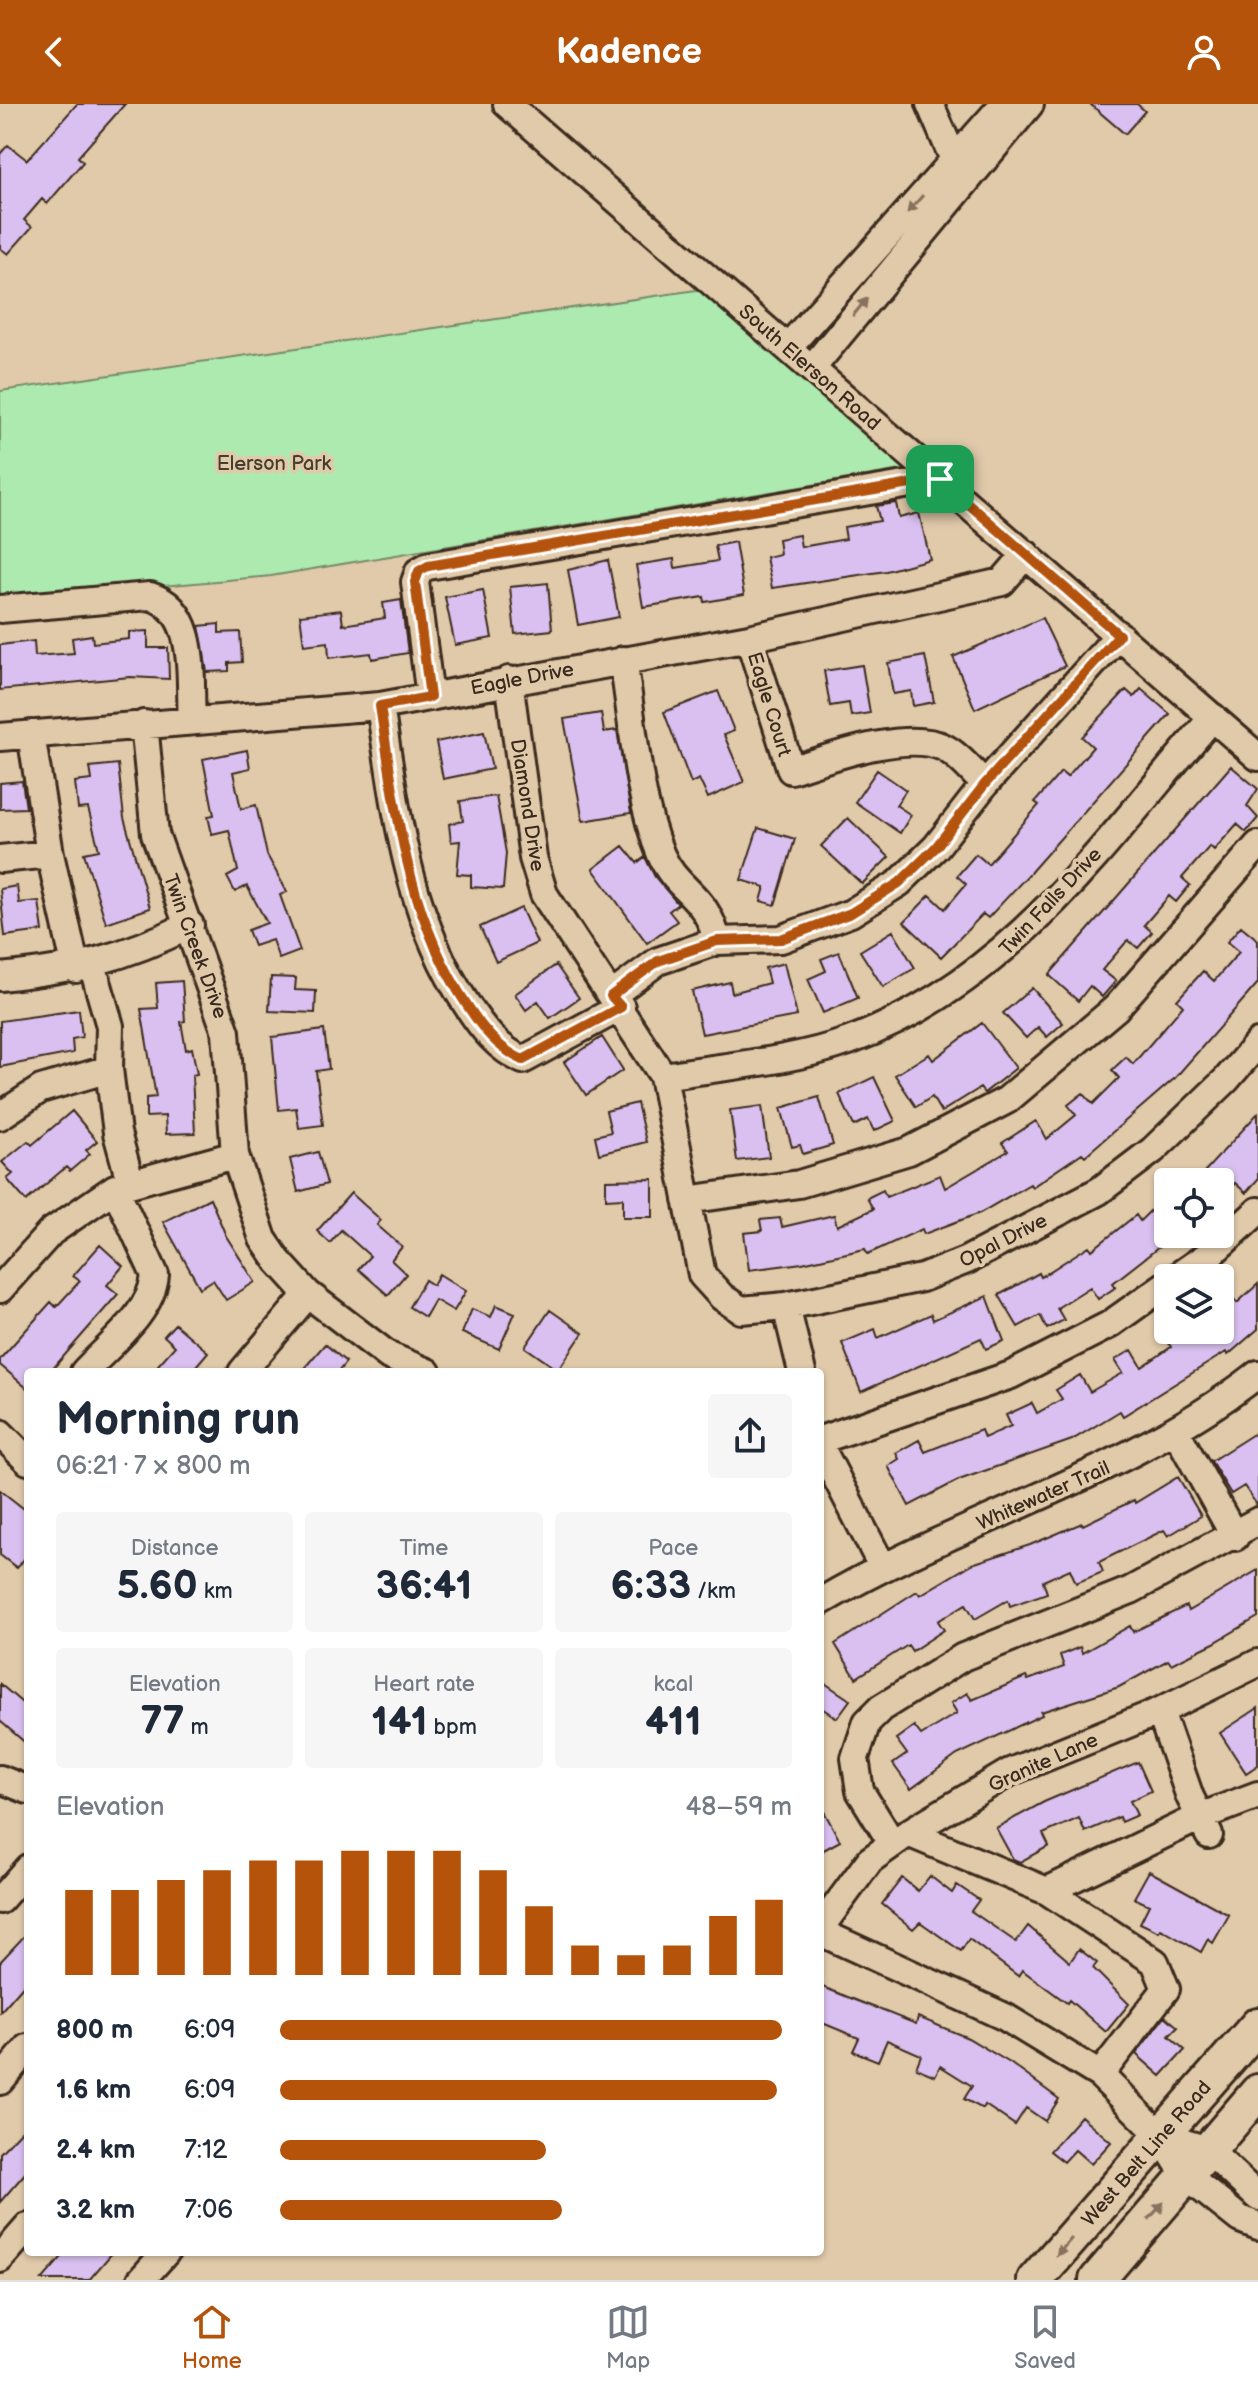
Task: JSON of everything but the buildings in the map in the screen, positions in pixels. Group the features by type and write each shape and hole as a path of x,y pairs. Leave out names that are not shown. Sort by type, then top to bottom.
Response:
{"main road":[{"name":"West Belt Line Road","path":"1035,2280 1258,2025"},
{"path":"1097,2280 1258,2092"}],"street":[{"name":"South Elerson Road","path":"507,104 1258,757"},
{"path":"930,104 954,160"},
{"path":"788,347 954,160 983,114 1004,104"},
{"path":"812,368 1030,104"},
{"path":"430,697 415,582 419,571 428,566 940,479"},
{"name":"Eagle Drive","path":"0,737 380,706 749,638 1002,582 1026,554"},
{"path":"0,609 150,596 164,600 186,628 192,721"},
{"path":"380,706 399,831 412,884 435,949 478,1022 503,1051 523,1060 616,1002 658,961 717,941 781,939 851,913 899,883 936,847 985,784 1119,635"},
{"name":"Eagle Court","path":"749,638 791,770 839,755 925,742 945,748 985,784"},
{"path":"623,660 650,825 662,858 676,878 705,906 713,920 717,941"},
{"name":"Diamond Drive","path":"509,680 533,858 544,894 663,1076 702,1275"},
{"name":"Twin Falls Drive","path":"663,1076 824,1048 848,1041 933,1003 1000,955 1047,910 1213,717"},
{"name":"Twin Creek Drive","path":"144,724 155,834 226,1032 235,1155 263,1239 308,1294 392,1366"},
{"path":"31,734 50,854 84,967 110,1026 109,1069 123,1185 155,1275 154,1290 134,1319 88,1368"},
{"path":"687,1200 799,1184 909,1151 1007,1100 1116,1008 1258,845"},
{"path":"0,859 50,854"},
{"path":"0,977 84,967 141,950 190,925"},
{"name":"Opal Drive","path":"702,1275 722,1297 741,1310 786,1306 922,1278 967,1260 1099,1191 1153,1150 1226,1080 1258,1043"},
{"path":"0,1116 41,1089 109,1069"},
{"path":"0,1289 51,1232 123,1185 235,1155"},
{"path":"1195,1264 1258,1211"},
{"path":"824,1439 1011,1375 1109,1325 1154,1293"},
{"path":"245,1368 308,1294"},
{"path":"786,1306 801,1368"},
{"name":"Whitewater Trail","path":"824,1600 882,1566 1093,1474 1176,1431 1258,1374"},
{"path":"1176,1431 1235,1537"},
{"path":"824,1454 882,1566"},
{"path":"1100,2075 1166,1989 1155,1962 1047,1891 900,1838 860,1791 855,1758 867,1722 881,1708 963,1657 1131,1590 1235,1537 1258,1521"},
{"name":"Granite Lane","path":"824,1924 870,1860 900,1838 1010,1772 1160,1711 1258,1663"},
{"path":"1160,1711 1204,1826"},
{"path":"0,1779 24,1788"},
{"path":"1047,1891 1204,1826 1258,1795"},
{"path":"0,1900 24,1873"},
{"path":"824,1932 1005,2017 1100,2075 1161,2136 1186,2176 1240,2219 1258,2226"},
{"path":"0,2081 24,2053"},
{"path":"1161,2136 1208,2150 1258,2197"},
{"path":"0,2259 24,2232"},
{"path":"141,2280 162,2256"}],"green space":[{"name":"Elerson Park","path":"717,287 907,469 271,576 0,601 0,391"}],"route":[{"path":"940,479 1119,635 985,784 936,847 899,883 851,913 781,939 717,941 658,961 611,996 621,1007 523,1060 503,1051 478,1022 454,986 435,949 412,884 399,831 380,706 430,697 415,582 419,571 428,566 940,479"}]}
